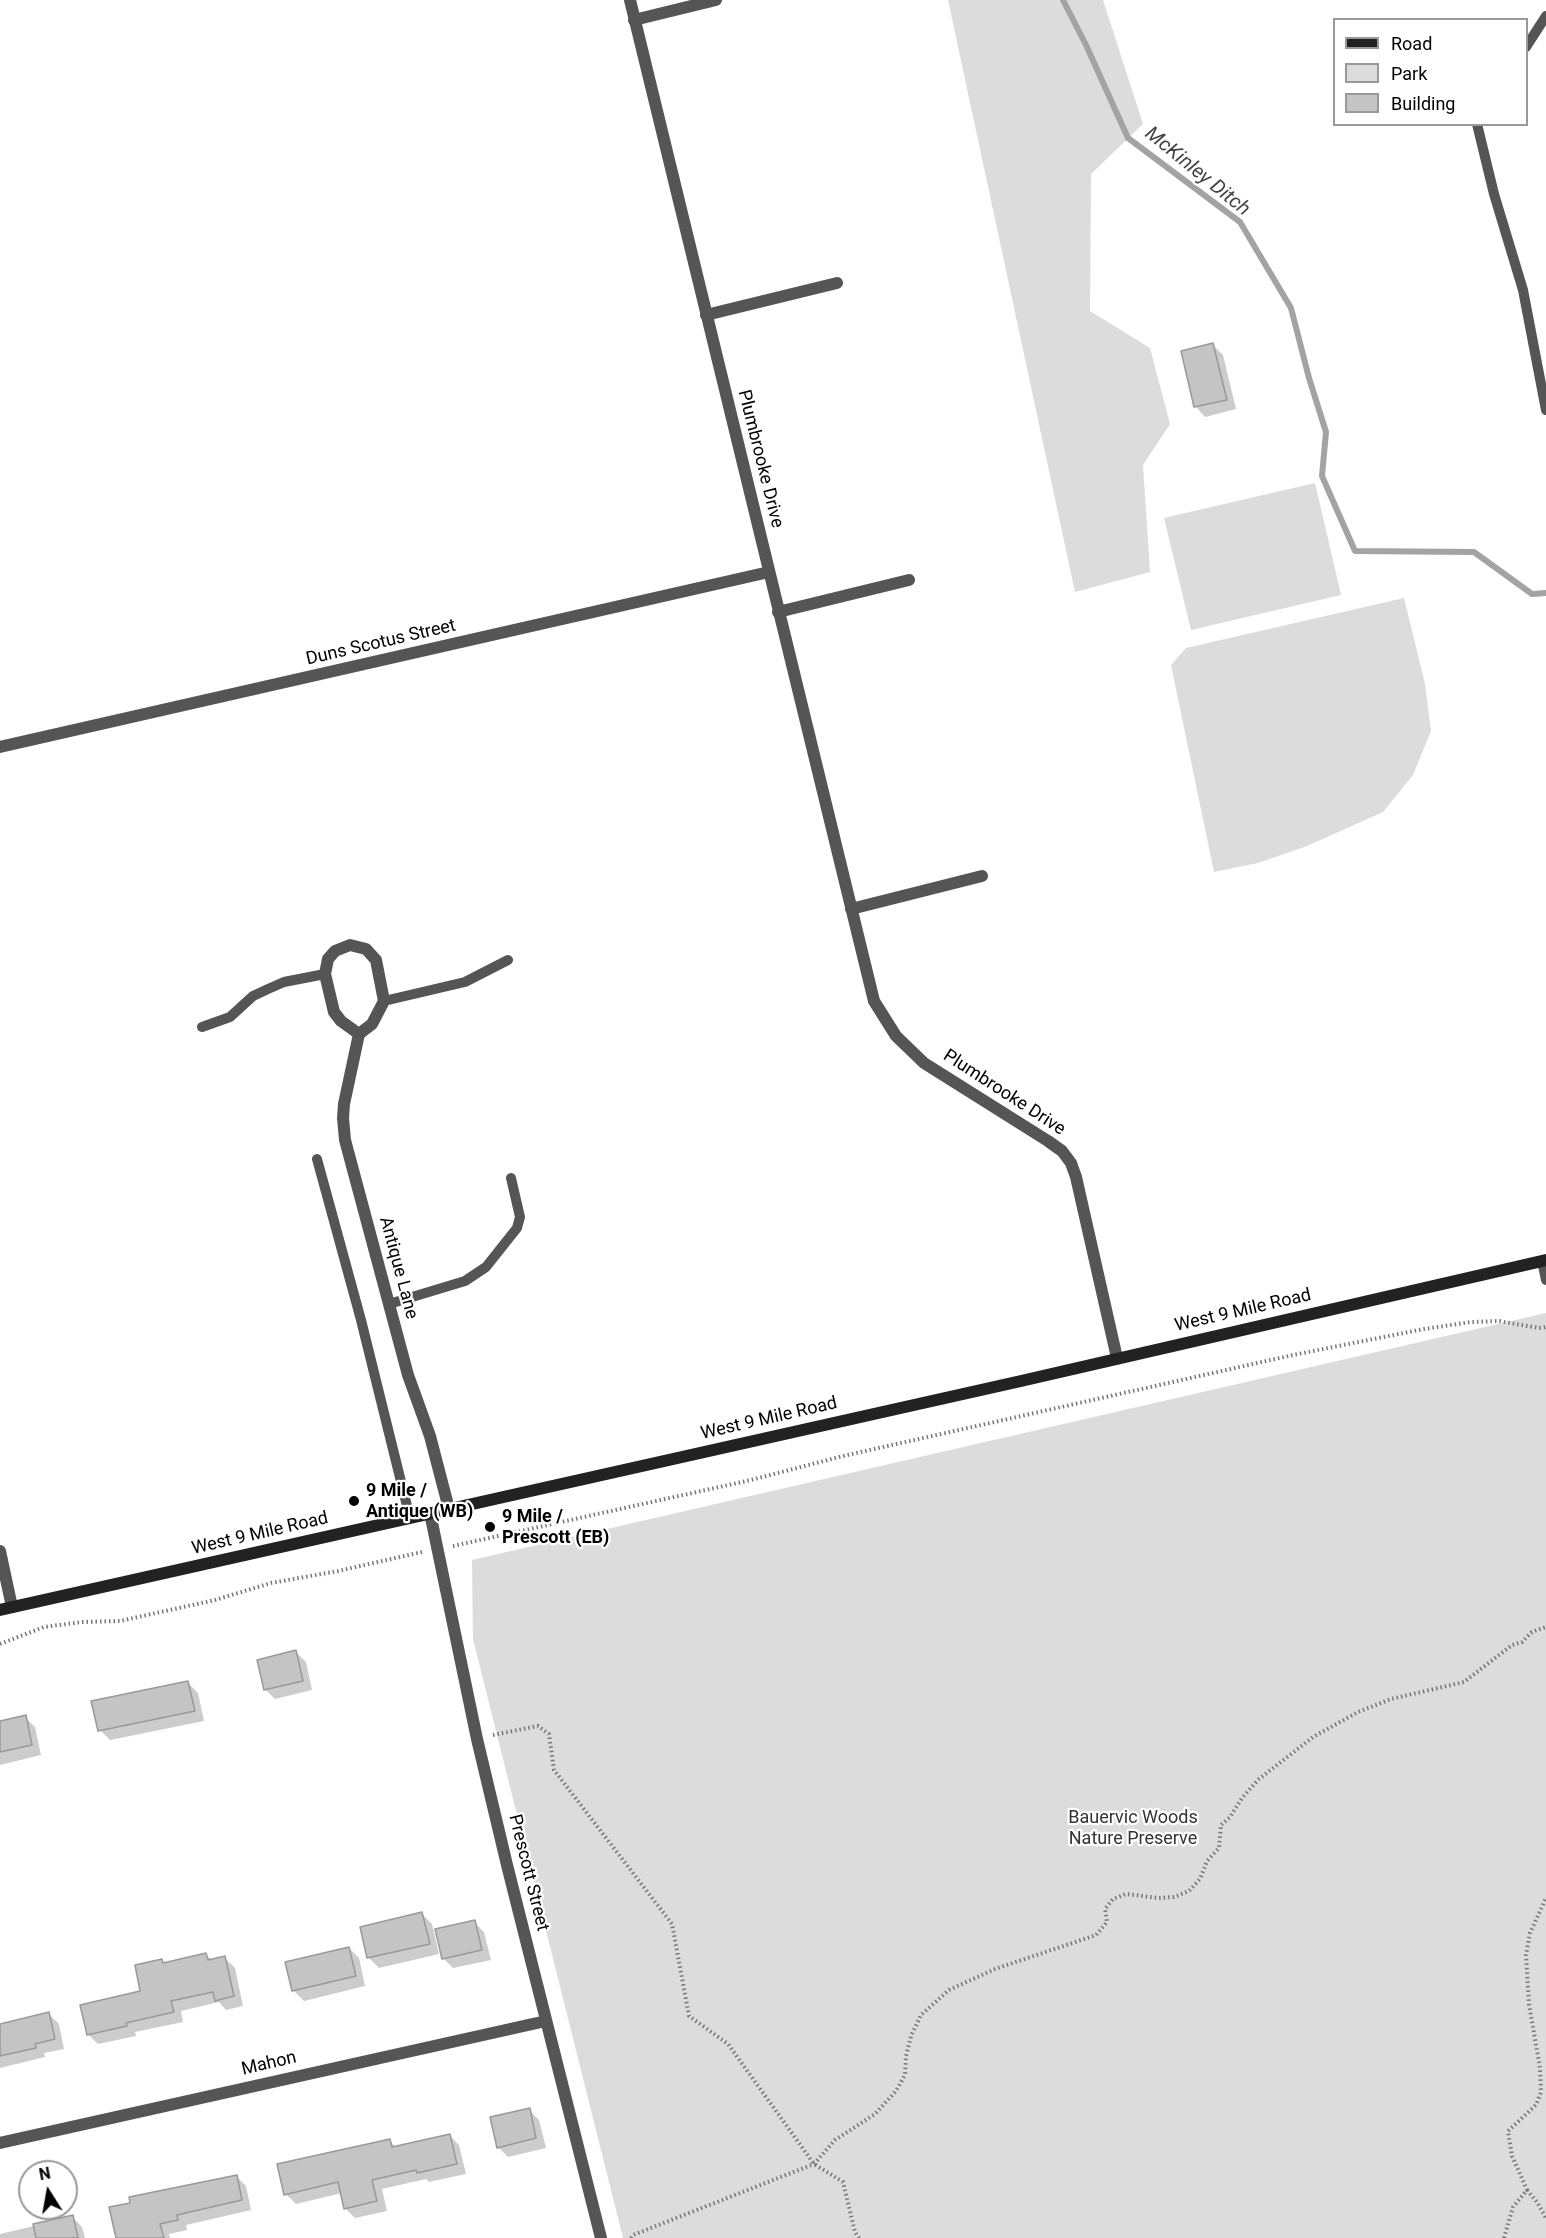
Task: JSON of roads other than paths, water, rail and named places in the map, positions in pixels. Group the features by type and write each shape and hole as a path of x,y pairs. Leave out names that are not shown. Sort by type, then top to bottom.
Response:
{"main road":[{"name":"West 9 Mile Road","path":"6,1609 1544,1260"}],"street":[{"name":"Plumbrooke Drive","path":"630,0 874,1001 896,1036 924,1063 1048,1141 1062,1151 1071,1163 1117,1358"},
{"path":"634,20 717,0"},
{"path":"706,315 837,284"},
{"name":"Duns Scotus Street","path":"0,747 769,572"},
{"path":"778,612 909,580"},
{"path":"850,909 982,876"},
{"path":"359,1034 341,1021 334,1012 325,974 328,959 335,951 350,945 366,949 376,960 384,1001"},
{"name":"Antique Lane","path":"384,1001 372,1024 359,1034 343,1118 345,1140 408,1375 430,1436 449,1509"},
{"name":"Prescott Street","path":"430,1514 477,1739 601,2238"},
{"path":"0,1551 6,1609"},
{"name":"Mahon","path":"0,2143 546,2021"}],"lane":[{"path":"1528,45 1546,16"},
{"path":"1477,126 1494,194 1523,290 1546,411"},
{"path":"384,1001 465,982 508,960"},
{"path":"202,1027 230,1017 253,996 284,982 325,974"},
{"path":"317,1158 367,1342 410,1518"},
{"path":"389,1304 465,1281 486,1267 518,1228 519,1217 511,1178"},
{"path":"1544,1260 1546,1280"}],"waterway":[{"name":"McKinley Ditch","path":"1063,0 1128,138 1240,222 1291,308 1326,432 1322,476 1355,551 1474,552 1532,594 1546,593"}],"place":[{"name":"9 Mile / Antique (WB)","path":"354,1501"},
{"name":"9 Mile / Prescott (EB)","path":"490,1527"}],"park label":[{"name":"Bauervic Woods Nature Preserve","path":"1133,1828"}]}
